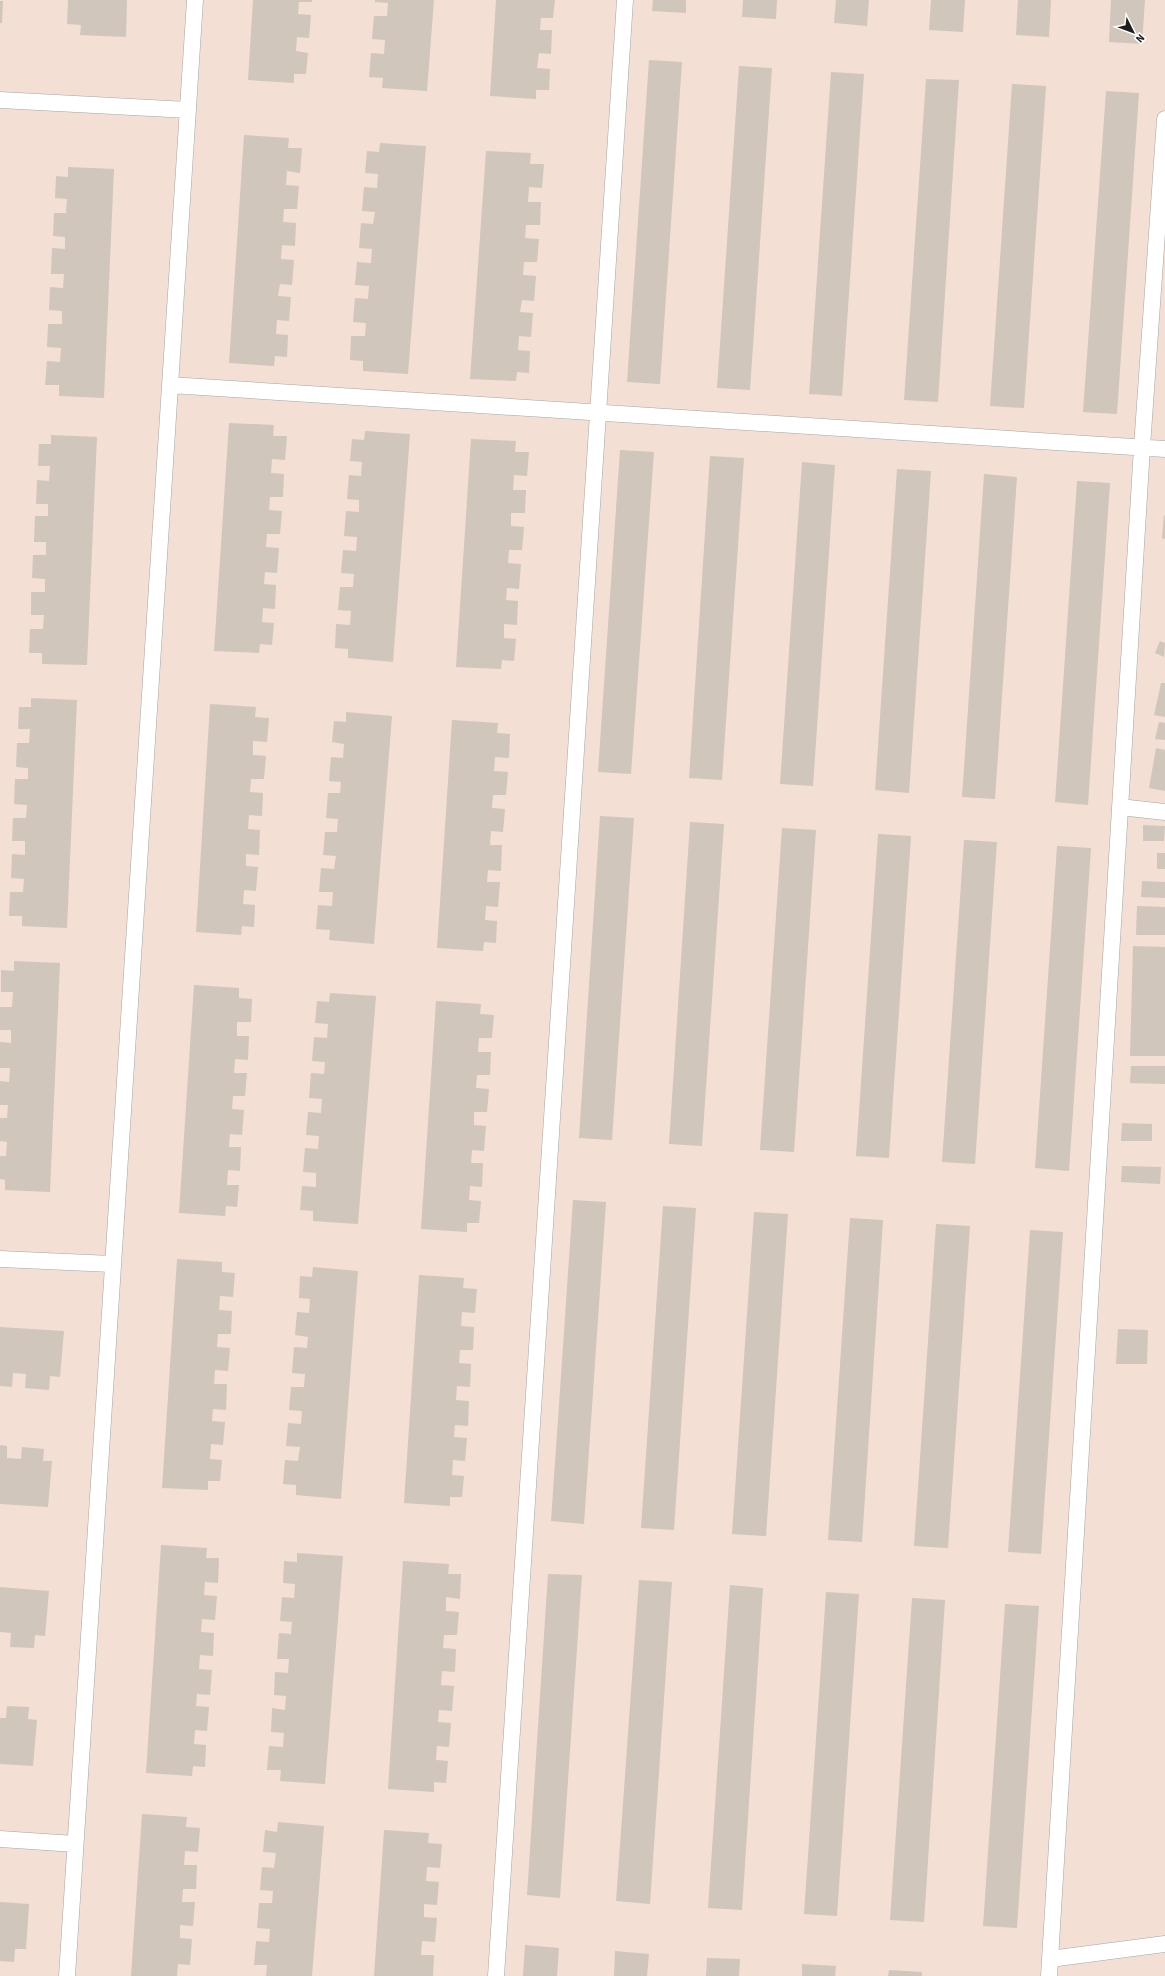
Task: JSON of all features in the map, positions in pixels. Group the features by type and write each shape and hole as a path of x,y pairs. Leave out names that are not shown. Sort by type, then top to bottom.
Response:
{"lane":[{"path":"67,1976 195,0"},
{"path":"496,1976 626,0"},
{"path":"0,100 188,110"},
{"path":"1050,1976 1142,447 1165,119"},
{"path":"170,385 1165,449"},
{"path":"1120,807 1165,812"},
{"path":"0,1259 112,1264"},
{"path":"0,1839 75,1844"},
{"path":"1050,1959 1165,1944"}],"shaded area":[{"path":"0,0 1165,0 1165,1976 0,1976"}],"building":[{"path":"68,0 127,0 126,37 80,35 81,25 67,24"},
{"path":"253,0 312,0 312,2 299,2 298,14 311,15 309,38 297,37 296,51 308,53 306,74 294,74 294,83 248,80"},
{"path":"375,0 434,0 427,91 382,88 383,78 369,77 371,53 384,54 385,40 372,39 374,16 387,16 388,3 375,2"},
{"path":"496,0 555,0 553,18 541,18 540,30 552,30 551,54 539,53 537,68 550,69 549,90 536,90 536,99 490,96"},
{"path":"653,0 686,0 686,13 652,11"},
{"path":"743,0 777,0 776,19 742,17"},
{"path":"836,0 869,0 867,26 834,23"},
{"path":"931,0 965,0 963,32 929,30"},
{"path":"1018,0 1051,0 1049,37 1016,35"},
{"path":"1111,0 1145,0 1142,44 1109,42"},
{"path":"0,1 3,1 2,23 0,23"},
{"path":"649,60 682,62 660,384 627,382"},
{"path":"739,66 772,68 750,390 717,388"},
{"path":"831,72 864,74 842,396 809,394"},
{"path":"926,79 959,80 938,402 904,400"},
{"path":"1012,84 1046,86 1024,408 990,406"},
{"path":"1106,91 1139,93 1117,414 1083,412"},
{"path":"244,135 289,138 288,148 302,148 300,173 287,171 286,185 299,186 297,209 284,209 283,222 296,223 295,246 282,245 281,259 294,260 292,285 280,284 278,296 291,297 289,321 277,320 276,334 288,335 287,357 275,356 274,366 229,363"},
{"path":"380,143 426,146 408,374 363,371 363,361 350,360 351,336 365,336 366,323 353,322 355,298 368,299 369,286 355,285 357,262 371,263 372,249 359,248 361,223 373,224 375,212 362,211 364,187 377,188 378,174 365,173 367,151 379,152"},
{"path":"486,151 531,153 530,164 544,164 542,188 529,187 528,202 541,202 540,225 526,225 525,238 539,239 537,262 524,262 523,275 536,276 534,301 522,300 520,312 533,313 531,337 519,336 518,350 530,351 529,373 517,372 516,381 470,379"},
{"path":"68,167 114,169 104,398 59,396 59,385 45,385 47,361 60,362 61,348 47,347 48,324 62,324 62,311 49,310 50,287 63,288 64,274 51,274 52,248 65,249 65,237 53,236 54,213 66,213 67,199 55,198 56,176 68,177"},
{"path":"229,423 274,425 273,436 287,436 285,460 272,459 271,473 284,474 283,497 270,497 269,510 282,511 280,534 267,534 266,547 279,548 277,573 265,572 264,584 276,585 275,609 263,608 262,622 274,623 272,645 260,644 259,653 214,651"},
{"path":"365,431 410,434 393,662 348,658 348,649 335,648 336,624 350,625 351,611 338,610 340,587 353,587 354,574 341,573 343,550 356,551 357,537 344,536 346,511 359,512 359,500 347,499 349,475 361,476 362,462 350,461 352,439 364,440"},
{"path":"51,435 97,437 87,665 42,664 42,653 29,653 30,629 43,629 44,615 31,615 31,592 45,592 45,579 32,578 33,555 46,555 46,542 34,542 35,516 48,516 48,504 36,504 37,480 49,481 50,466 38,466 39,444 51,444"},
{"path":"471,439 516,441 515,452 529,452 527,476 514,475 513,490 526,490 525,513 511,513 511,526 524,527 522,550 509,550 508,563 521,564 519,589 507,588 506,600 518,601 517,625 504,624 504,638 516,639 514,661 502,660 501,669 456,667"},
{"path":"620,450 654,452 631,774 598,772"},
{"path":"710,456 744,458 722,780 689,778"},
{"path":"802,462 835,465 813,786 780,784"},
{"path":"897,469 931,471 909,793 875,790"},
{"path":"984,474 1017,477 995,799 962,797"},
{"path":"1077,481 1110,483 1088,805 1055,802"},
{"path":"1164,515 1165,516 1165,539 1162,538"},
{"path":"1160,641 1165,643 1164,657 1155,653"},
{"path":"1161,683 1165,683 1165,717 1154,715"},
{"path":"31,698 77,700 67,928 22,926 22,916 9,916 10,892 23,892 24,879 11,878 12,854 25,855 25,841 12,841 13,818 26,818 27,805 14,804 15,779 28,779 28,768 16,767 17,743 29,743 30,729 18,729 19,707 31,707"},
{"path":"210,704 256,707 255,717 269,718 267,742 253,741 253,755 266,756 264,779 251,779 250,792 263,793 262,816 249,815 248,829 260,830 259,855 246,854 246,866 258,867 256,891 244,890 243,904 255,905 254,927 242,926 241,935 196,932"},
{"path":"346,712 392,716 374,944 329,940 330,930 316,929 318,905 332,906 333,892 319,892 321,868 334,869 336,856 323,855 325,832 337,832 338,819 326,818 328,793 340,793 341,782 329,781 331,757 343,758 344,744 332,742 334,721 346,722"},
{"path":"452,720 498,723 497,733 510,734 509,758 495,757 494,771 508,772 506,795 493,795 492,808 505,809 503,832 491,831 490,845 502,845 501,871 488,870 487,882 500,882 498,907 486,906 485,920 497,921 496,943 484,942 483,951 437,948"},
{"path":"1159,722 1165,723 1165,740 1155,739"},
{"path":"1156,748 1165,750 1165,791 1149,788"},
{"path":"600,816 634,818 612,1140 579,1138"},
{"path":"690,822 724,824 702,1146 669,1144"},
{"path":"1143,825 1165,826 1164,841 1143,841"},
{"path":"782,828 816,830 794,1152 760,1150"},
{"path":"878,834 911,836 889,1158 856,1156"},
{"path":"964,840 997,842 975,1164 942,1162"},
{"path":"1057,846 1091,848 1069,1171 1035,1168"},
{"path":"1157,853 1165,853 1165,869 1157,869"},
{"path":"1142,881 1165,882 1165,898 1141,897"},
{"path":"1137,906 1165,907 1165,935 1136,935"},
{"path":"1133,946 1165,947 1165,1056 1130,1056"},
{"path":"14,961 60,963 50,1192 5,1190 5,1180 0,1179 0,1156 6,1156 7,1142 0,1141 0,1118 7,1118 8,1105 0,1105 0,1081 9,1082 10,1068 0,1068 0,1042 11,1043 11,1030 0,1030 0,1007 12,1007 13,992 1,992 1,970 14,971"},
{"path":"194,985 239,988 239,998 252,999 251,1022 237,1022 237,1036 249,1036 248,1060 235,1059 234,1073 247,1073 245,1096 233,1096 232,1109 244,1110 242,1135 230,1134 229,1147 241,1147 240,1171 228,1170 227,1185 239,1185 237,1207 226,1206 225,1216 179,1213"},
{"path":"330,993 376,996 358,1224 313,1221 313,1211 300,1210 302,1186 316,1187 316,1173 303,1172 305,1148 318,1149 319,1136 306,1135 308,1112 321,1113 322,1099 309,1098 311,1073 324,1074 325,1062 312,1061 314,1037 327,1038 328,1024 315,1023 317,1001 329,1002"},
{"path":"436,1001 481,1004 480,1014 494,1015 492,1038 479,1038 478,1052 491,1052 490,1075 477,1075 476,1088 489,1089 487,1112 474,1112 474,1125 486,1126 484,1151 472,1150 471,1163 483,1163 482,1187 470,1186 469,1200 481,1201 479,1223 467,1223 467,1232 421,1229"},
{"path":"1131,1066 1165,1066 1165,1084 1130,1083"},
{"path":"1122,1123 1152,1124 1152,1141 1121,1141"},
{"path":"1122,1166 1161,1167 1160,1184 1121,1182"},
{"path":"573,1200 606,1202 584,1524 551,1521"},
{"path":"663,1206 696,1208 674,1530 641,1528"},
{"path":"754,1212 788,1214 766,1536 732,1534"},
{"path":"850,1218 883,1220 862,1542 828,1540"},
{"path":"936,1224 970,1226 948,1548 914,1546"},
{"path":"1030,1230 1063,1232 1041,1554 1008,1552"},
{"path":"177,1259 222,1262 222,1272 235,1273 233,1297 220,1296 219,1310 232,1311 231,1334 218,1334 217,1347 230,1348 228,1371 215,1370 214,1384 227,1384 226,1410 213,1409 212,1421 225,1422 223,1445 211,1444 210,1459 222,1460 220,1481 208,1481 208,1490 162,1488"},
{"path":"313,1267 358,1271 341,1499 296,1495 296,1485 283,1484 285,1460 298,1461 300,1447 286,1446 288,1423 301,1424 302,1411 289,1410 291,1387 304,1387 305,1374 292,1373 294,1347 307,1348 308,1337 295,1335 297,1312 309,1313 310,1299 299,1298 300,1276 312,1277"},
{"path":"419,1275 464,1278 463,1288 477,1289 475,1313 462,1312 461,1326 474,1327 473,1350 460,1350 459,1363 471,1364 470,1387 457,1386 456,1400 469,1401 468,1426 455,1425 454,1437 467,1438 465,1461 453,1460 452,1475 464,1476 462,1497 450,1497 450,1506 404,1503"},
{"path":"0,1327 64,1331 60,1377 50,1376 49,1390 25,1388 26,1374 13,1373 12,1387 0,1386"},
{"path":"1118,1329 1148,1330 1147,1364 1116,1364"},
{"path":"0,1445 7,1446 7,1458 21,1459 22,1447 44,1449 43,1461 52,1461 48,1507 0,1504"},
{"path":"161,1545 207,1548 206,1558 219,1558 218,1583 205,1582 204,1595 217,1596 215,1620 202,1619 201,1632 214,1633 213,1656 200,1655 199,1669 212,1670 210,1695 197,1694 196,1706 209,1707 207,1731 195,1730 194,1744 206,1745 205,1767 193,1766 192,1776 146,1773"},
{"path":"297,1553 343,1556 325,1784 280,1781 281,1770 267,1770 269,1746 283,1747 284,1733 271,1732 272,1708 285,1710 286,1696 274,1695 275,1672 288,1673 289,1659 277,1659 279,1633 291,1634 292,1622 280,1621 282,1597 294,1598 295,1584 283,1583 284,1561 297,1562"},
{"path":"403,1561 449,1564 448,1574 461,1574 460,1599 446,1597 446,1611 459,1612 457,1635 444,1635 443,1648 456,1649 455,1672 442,1671 441,1685 454,1686 452,1711 439,1710 438,1722 451,1723 449,1747 437,1746 436,1760 448,1761 446,1783 434,1782 434,1792 388,1789"},
{"path":"548,1574 582,1575 560,1898 527,1895"},
{"path":"639,1580 672,1582 650,1904 616,1901"},
{"path":"730,1585 763,1588 742,1910 708,1908"},
{"path":"0,1587 49,1591 45,1636 35,1635 34,1648 10,1647 11,1633 0,1632"},
{"path":"826,1592 859,1594 837,1916 804,1914"},
{"path":"912,1598 945,1600 924,1922 890,1920"},
{"path":"1005,1604 1039,1606 1017,1928 983,1926"},
{"path":"7,1706 29,1707 28,1719 37,1720 33,1766 0,1764 0,1718 6,1718"},
{"path":"142,1814 187,1817 186,1827 200,1828 198,1852 185,1851 184,1865 197,1865 196,1889 183,1889 182,1902 195,1902 193,1926 180,1925 180,1938 192,1939 190,1965 178,1964 177,1976 131,1976"},
{"path":"278,1822 324,1826 312,1976 266,1976 267,1965 254,1965 256,1941 269,1942 270,1929 257,1928 259,1903 272,1903 273,1891 260,1890 262,1867 274,1868 276,1853 263,1852 265,1830 277,1832"},
{"path":"384,1830 429,1833 428,1843 442,1844 440,1868 427,1867 426,1881 439,1882 437,1905 424,1904 424,1917 437,1918 435,1942 422,1941 421,1955 434,1955 433,1976 374,1976"},
{"path":"0,1902 29,1904 26,1949 15,1949 14,1962 0,1961"},
{"path":"525,1945 559,1948 557,1976 523,1976"},
{"path":"615,1951 649,1954 647,1976 614,1976"},
{"path":"707,1958 740,1959 739,1976 706,1976"},
{"path":"802,1964 836,1966 835,1976 802,1976"},
{"path":"889,1970 922,1972 922,1976 888,1976"}]}
